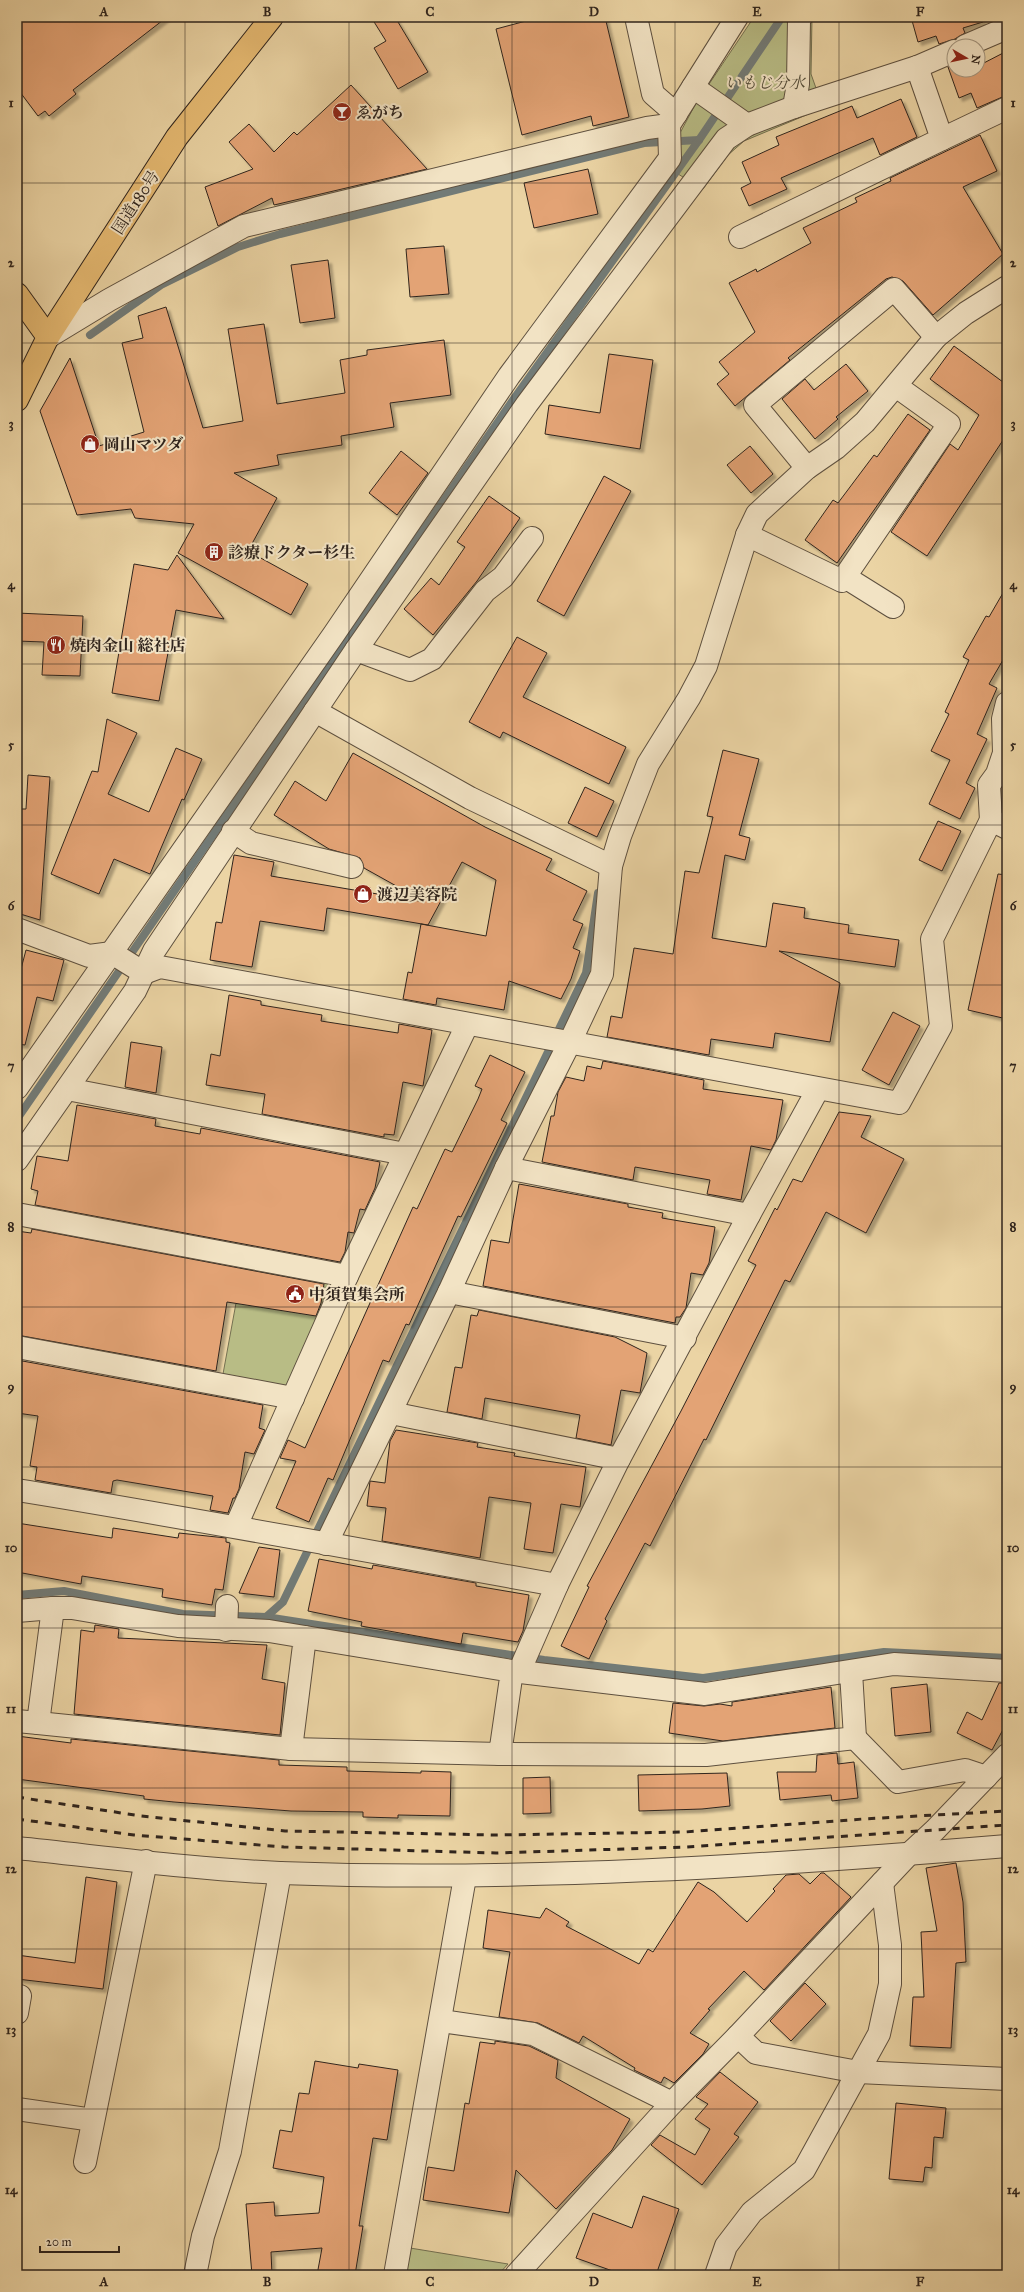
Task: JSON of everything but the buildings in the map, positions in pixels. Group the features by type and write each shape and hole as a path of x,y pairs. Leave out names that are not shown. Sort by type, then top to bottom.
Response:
{"highway":[{"name":"国道180号","path":"17,400 24,374 177,137 272,17"},
{"path":"17,294 48,336"}],"street":[{"path":"636,17 653,94 672,119"},
{"path":"17,1088 126,962 509,376 670,158 672,119 737,17"},
{"path":"794,107 798,84 799,20 801,17"},
{"path":"984,38 1007,28"},
{"path":"126,962 154,951 233,831 356,650 527,404 726,139 747,125 794,107 917,67 946,54"},
{"path":"917,67 942,139"},
{"path":"693,87 747,125"},
{"path":"740,237 1007,108"},
{"path":"48,336 109,300 244,226 647,128 672,119"},
{"path":"326,1544 449,1292 506,1168 570,1042 602,974 611,866 620,836 648,764 690,698 706,666 747,535 757,514 807,468 836,448 865,422 936,337 966,313 1007,287"},
{"path":"807,468 755,405 894,290 936,337"},
{"path":"747,535 842,581 949,424 896,386"},
{"path":"356,650 410,670 432,659 485,591 503,577 532,538"},
{"path":"845,577 893,607"},
{"path":"17,930 89,956 160,967 467,1025 570,1042 899,1103 941,1026 932,939 999,824 989,786 997,774 1004,753 1003,719 1007,703"},
{"path":"315,711 470,798 611,866"},
{"path":"233,831 251,843 352,867"},
{"path":"17,1160 135,991 126,962"},
{"path":"236,1526 347,1276 467,1025"},
{"path":"67,1089 405,1154"},
{"path":"500,1754 520,1665 557,1585 619,1460 685,1338 749,1214 818,1089"},
{"path":"506,1168 749,1214"},
{"path":"17,1214 347,1276"},
{"path":"449,1292 685,1338"},
{"path":"17,1347 293,1398"},
{"path":"391,1413 619,1460"},
{"path":"17,1490 236,1526 301,1540 557,1585"},
{"path":"226,1630 227,1606"},
{"path":"38,1723 52,1608"},
{"path":"17,1611 72,1608 178,1626 226,1630 269,1631 520,1665 705,1694 894,1664 1007,1671"},
{"path":"291,1750 305,1637"},
{"path":"851,1672 855,1738 898,1782 965,1770 986,1776"},
{"path":"17,1721 291,1750 500,1754 706,1755 855,1738"},
{"path":"516,2275 672,2103 738,2036 909,1854 1007,1755"},
{"path":"17,1848 280,1873 465,1877 591,1873 909,1854 1007,1846"},
{"path":"84,2162 146,1861"},
{"path":"194,2275 203,2236 230,2151 280,1873"},
{"path":"395,2275 441,2021 465,1877"},
{"path":"716,2275 726,2246 752,2212 804,2170 879,2034 890,1984 890,1945 882,1883"},
{"path":"441,2021 533,2034 672,2103"},
{"path":"738,2036 756,2053 858,2072 1007,2079"},
{"path":"17,2109 93,2120"}],"green space":[{"name":"いもじ分水","path":"754,17 812,17 811,74 823,108 744,141 728,155 703,189 673,171 680,133 695,105"},
{"path":"243,1265 337,1280 290,1387 223,1374"},
{"path":"410,2248 508,2264 498,2275 406,2275"}],"waterway":[{"path":"17,1119 513,400 699,140 782,17"},
{"path":"90,335 161,285 238,247 280,234 644,143 699,140"},
{"path":"266,1617 283,1602 586,973 598,893"},
{"path":"17,1595 64,1591 183,1614 266,1617 544,1660 703,1678 884,1652 1007,1658"}],"railway":[{"path":"17,1797 141,1816 285,1831 496,1835 685,1832 863,1819 1007,1811"},
{"path":"17,1819 134,1835 284,1847 496,1853 686,1847 1007,1825"}],"place":[{"name":"ゑがち","path":"342,112"},
{"name":"岡山マツダ","path":"90,444"},
{"name":"診療ドクター杉生","path":"214,552"},
{"name":"焼肉金山 総社店","path":"56,645"},
{"name":"渡辺美容院","path":"363,894"},
{"name":"中須賀集会所","path":"295,1294"}]}
